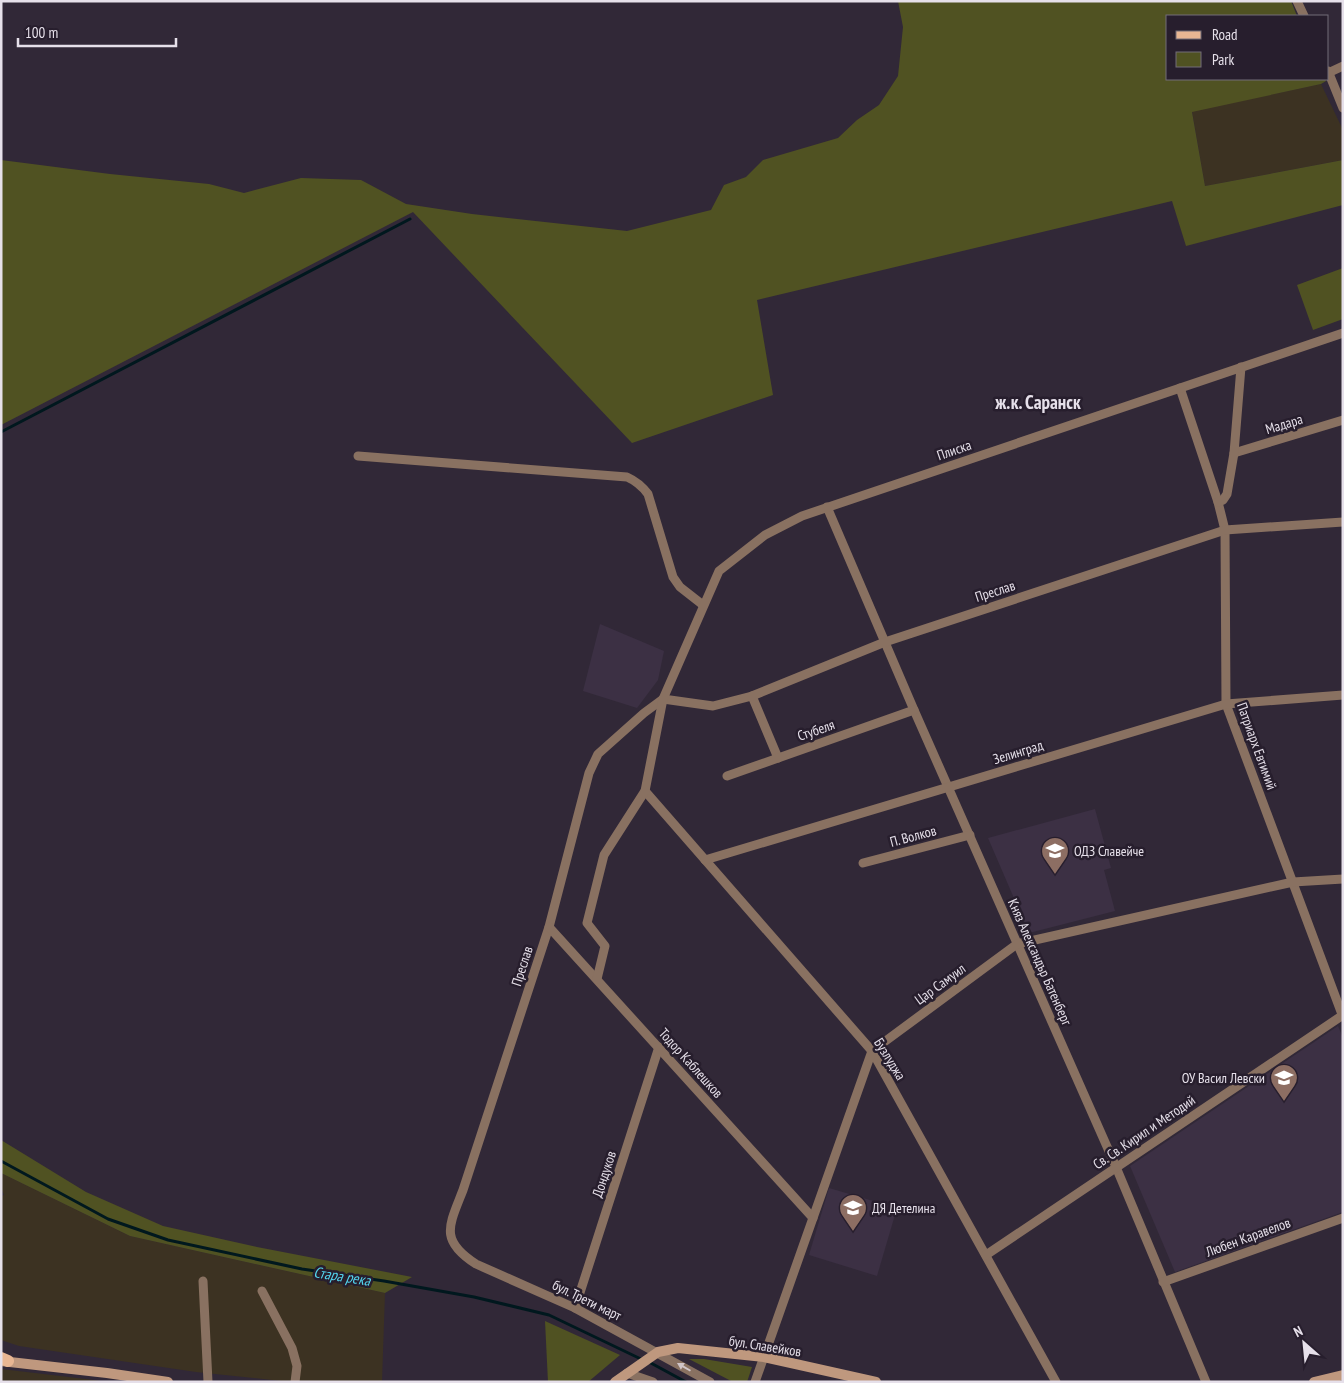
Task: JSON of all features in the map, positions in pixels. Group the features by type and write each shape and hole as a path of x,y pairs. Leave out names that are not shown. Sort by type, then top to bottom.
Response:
{"street":[{"path":"1297,1 1304,15"},
{"path":"1329,72 1343,66"},
{"path":"1329,74 1343,108"},
{"name":"Плиска","path":"645,791 663,699 703,605 719,571 764,535 802,516 1343,333"},
{"path":"1218,502 1223,500 1227,494 1234,453 1241,367"},
{"name":"Патриарх Евтимий","path":"1180,388 1218,502 1225,530 1226,704 1343,1016"},
{"name":"Мадара","path":"1234,453 1343,420"},
{"path":"358,456 627,477 642,486 648,494 673,577 680,587 703,605"},
{"name":"Княз Александър Батенберг","path":"828,507 914,710 1116,1167 1206,1382"},
{"name":"Преслав","path":"453,1244 450,1234 452,1219 549,927 589,773 598,754 644,713 663,699 713,706 752,696 885,642 1225,530 1343,522"},
{"name":"Зелинград","path":"705,860 1226,704 1343,695"},
{"path":"752,696 778,758"},
{"name":"Стубеля","path":"727,776 914,710"},
{"path":"597,979 605,946 587,923 604,855 645,791"},
{"name":"Бузлуджа","path":"645,791 872,1051 1056,1382"},
{"name":"П. Волков","path":"863,863 970,835"},
{"name":"Цар Самуил","path":"872,1051 1017,944 1293,882 1343,879"},
{"name":"Тодор Каблешков","path":"549,927 813,1218"},
{"name":"Св. Св. Кирил и Методий","path":"986,1255 1343,1016"},
{"name":"Дондуков","path":"575,1308 659,1048"},
{"path":"755,1382 872,1051"},
{"name":"Любен Каравелов","path":"1163,1282 1343,1218"},
{"name":"бул. Трети март","path":"453,1244 461,1255 476,1264 575,1308 654,1355 710,1382"},
{"path":"203,1281 208,1382"},
{"path":"262,1291 292,1348 297,1366 296,1382"},
{"name":"бул. Славейков","path":"654,1355 678,1348 764,1357 876,1382"},
{"path":"616,1382 654,1355"},
{"path":"4,1360 103,1377 168,1382"},
{"path":"627,1373 653,1382"},
{"path":"1314,1382 1343,1375"}],"shaded area":[{"path":"1321,84 1343,130 1343,160 1205,186 1192,111"},
{"path":"600,624 664,651 658,680 637,708 583,691"},
{"name":"ОДЗ Славейче","path":"1095,809 1111,868 1104,870 1115,911 1029,933 988,838"},
{"name":"ОУ Васил Левски","path":"1338,1026 1343,1038 1343,1212 1175,1272 1130,1166"},
{"path":"1,1173 130,1236 385,1293 382,1382 291,1382 196,1372 19,1346 1,1340 1,1196 4,1195 1,1188"},
{"name":"ДЯ Детелина","path":"829,1188 897,1208 877,1276 809,1255"},
{"path":"1,1369 94,1380 106,1382 1,1382"}],"green space":[{"path":"898,1 1291,1 1297,15 1166,15 1166,80 1326,80 1321,84 1192,112 1205,186 1343,160 1343,205 1186,246 1172,201 757,300 773,395 632,443 413,212 1,425 1,160 209,184 244,193 301,178 361,180 406,204 472,214 627,231 711,210 724,185 746,177 763,160 838,138 857,120 879,105 898,76 903,27"},
{"path":"1343,268 1343,319 1313,330 1297,285"},
{"path":"1,1140 86,1192 163,1226 257,1247 412,1277 385,1293 130,1236 1,1173"},
{"path":"545,1321 620,1355 588,1382 548,1382"},
{"path":"689,1359 704,1359 752,1367 747,1382 733,1382"}],"waterway":[{"path":"1,432 410,219"},
{"name":"Стара река","path":"1,1161 108,1219 168,1240 302,1269 474,1297 549,1315 643,1360"},
{"name":"Стара река","path":"649,1362 686,1382"}],"place":[{"name":"ОДЗ Славейче","path":"1055,875"},
{"name":"ОУ Васил Левски","path":"1284,1102"},
{"name":"ДЯ Детелина","path":"853,1232"}],"district":[{"name":"ж.к. Саранск","path":"1038,402"}]}
